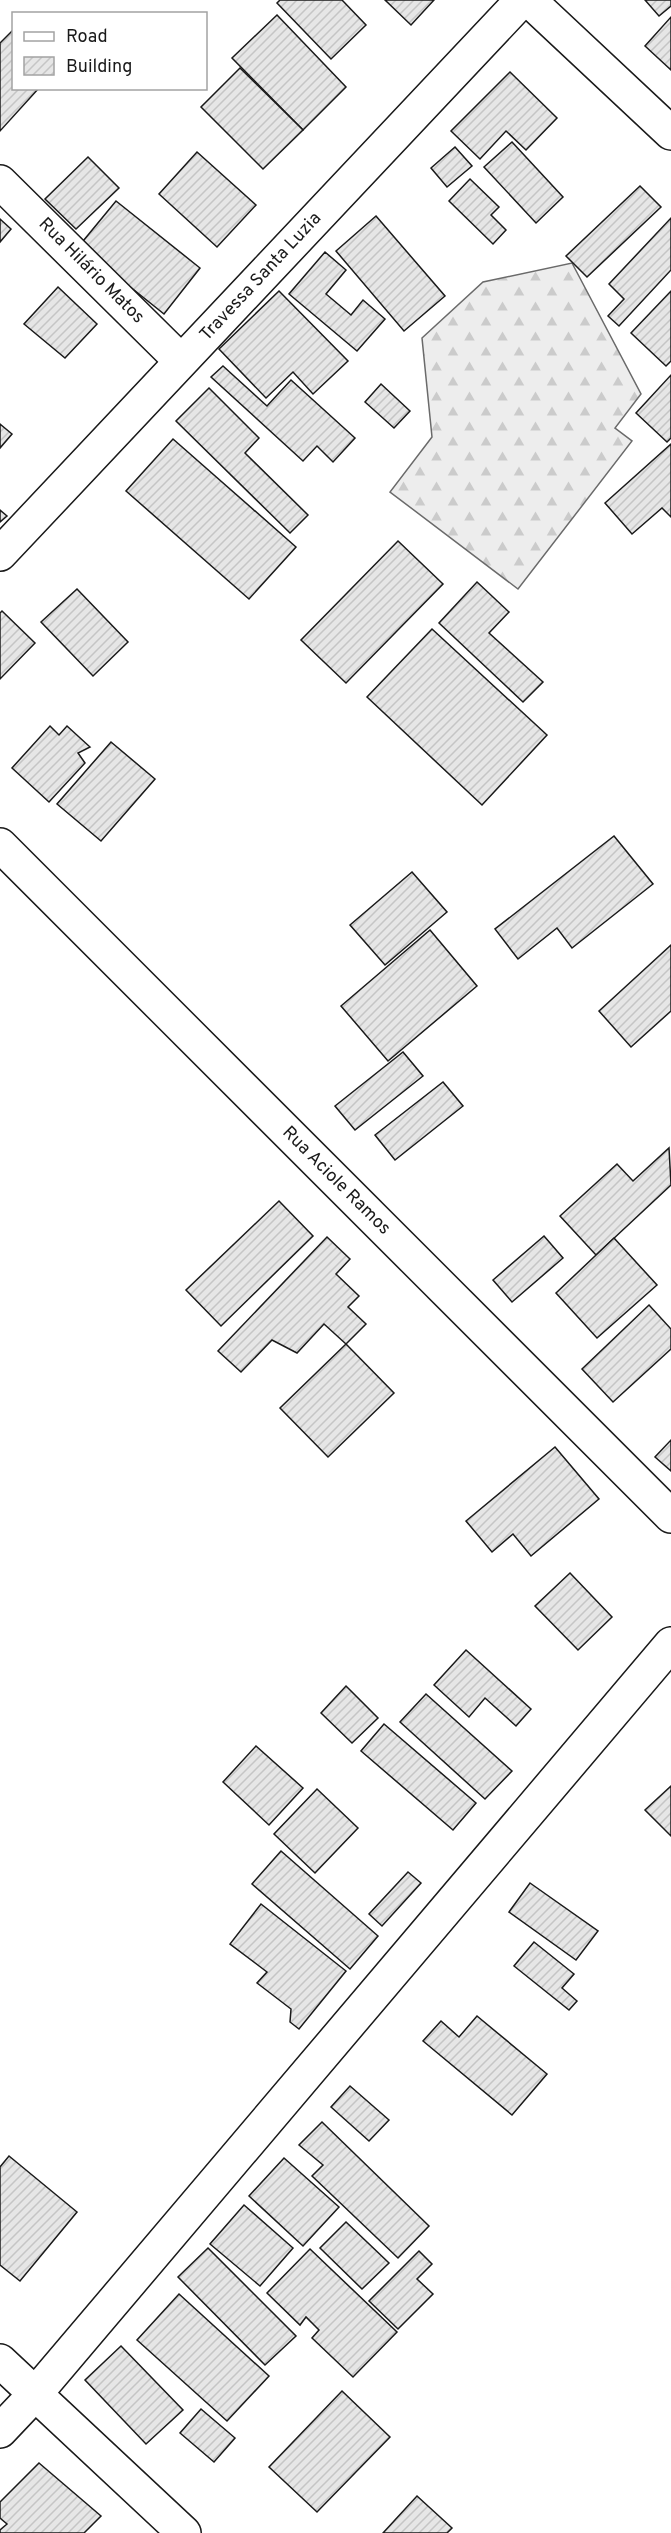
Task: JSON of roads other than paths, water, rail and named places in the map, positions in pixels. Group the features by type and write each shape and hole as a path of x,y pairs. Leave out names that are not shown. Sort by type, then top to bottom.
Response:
{"street":[{"name":"Travessa Santa Luzia","path":"0,554 522,0"},
{"path":"529,0 671,133"},
{"name":"Rua Hilário Matos","path":"0,182 181,361"},
{"name":"Rua Aciole Ramos","path":"0,845 671,1516"},
{"path":"0,2431 36,2393 671,1644"},
{"path":"0,2361 184,2533"}]}
